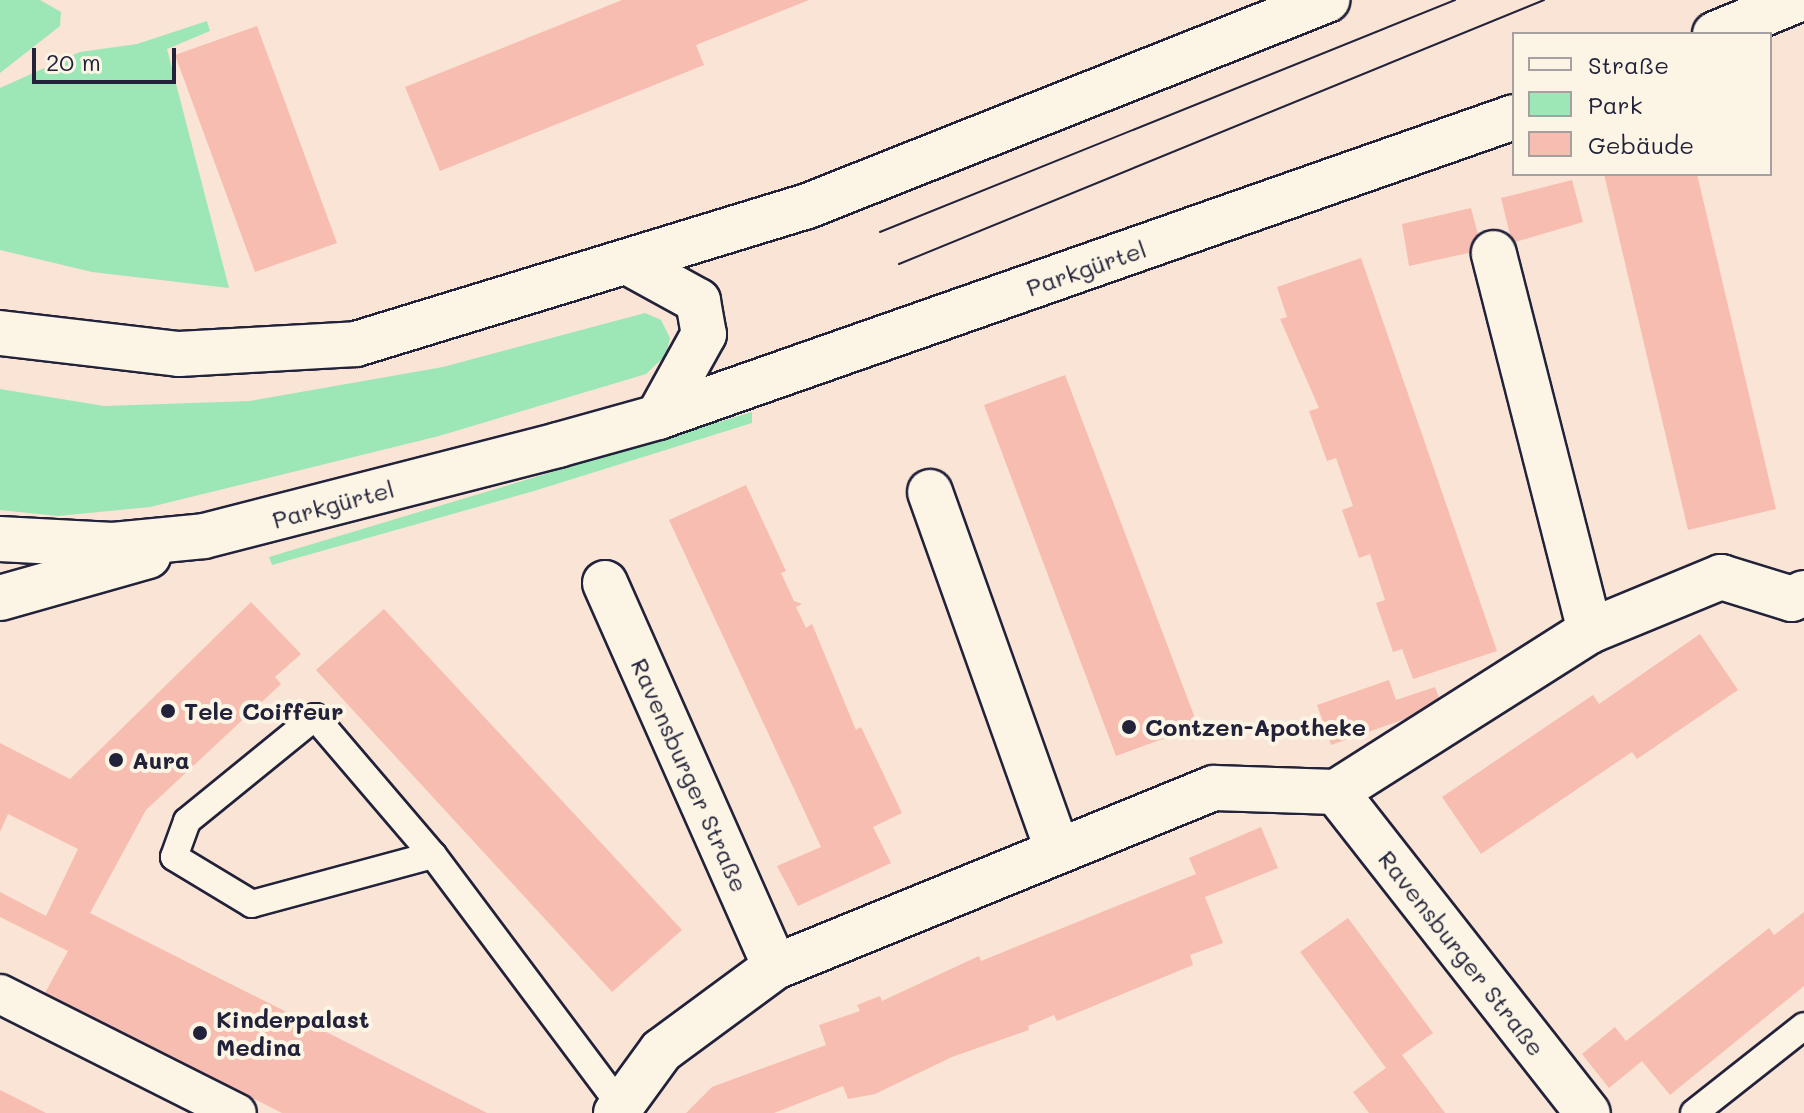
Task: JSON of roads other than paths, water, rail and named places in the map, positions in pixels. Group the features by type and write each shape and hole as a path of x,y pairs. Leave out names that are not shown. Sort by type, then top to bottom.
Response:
{"main road":[{"path":"11,330 179,354 356,344 629,263 835,196 1327,0"},
{"path":"1720,32 1797,0"},
{"name":"Parkgürtel","path":"0,539 113,545 204,536 658,417 1512,118"},
{"path":"1494,253 1590,631"},
{"path":"629,263 698,301 704,334 658,417"},
{"path":"930,492 1057,849"},
{"path":"0,598 108,571 204,536"},
{"path":"619,1109 661,1051 775,967 1057,849 1214,788 1336,792 1590,631 1721,577 1792,599 1804,593"},
{"name":"Ravensburger Straße","path":"605,583 775,967"},
{"name":"Ravensburger Straße","path":"1336,792 1588,1113"}],"street":[{"path":"0,994 237,1113"}],"lane":[{"path":"433,855 252,904 174,857 187,821 315,717 433,855 619,1109"},
{"path":"1694,1113 1804,1026"}],"tram line":[{"path":"880,232 1455,0"},
{"path":"899,264 1544,0"}],"place":[{"name":"Tele Coiffeur","path":"168,711"},
{"name":"Contzen-Apotheke","path":"1129,727"},
{"name":"Aura","path":"116,760"},
{"name":"Kinderpalast Medina","path":"200,1033"}]}
